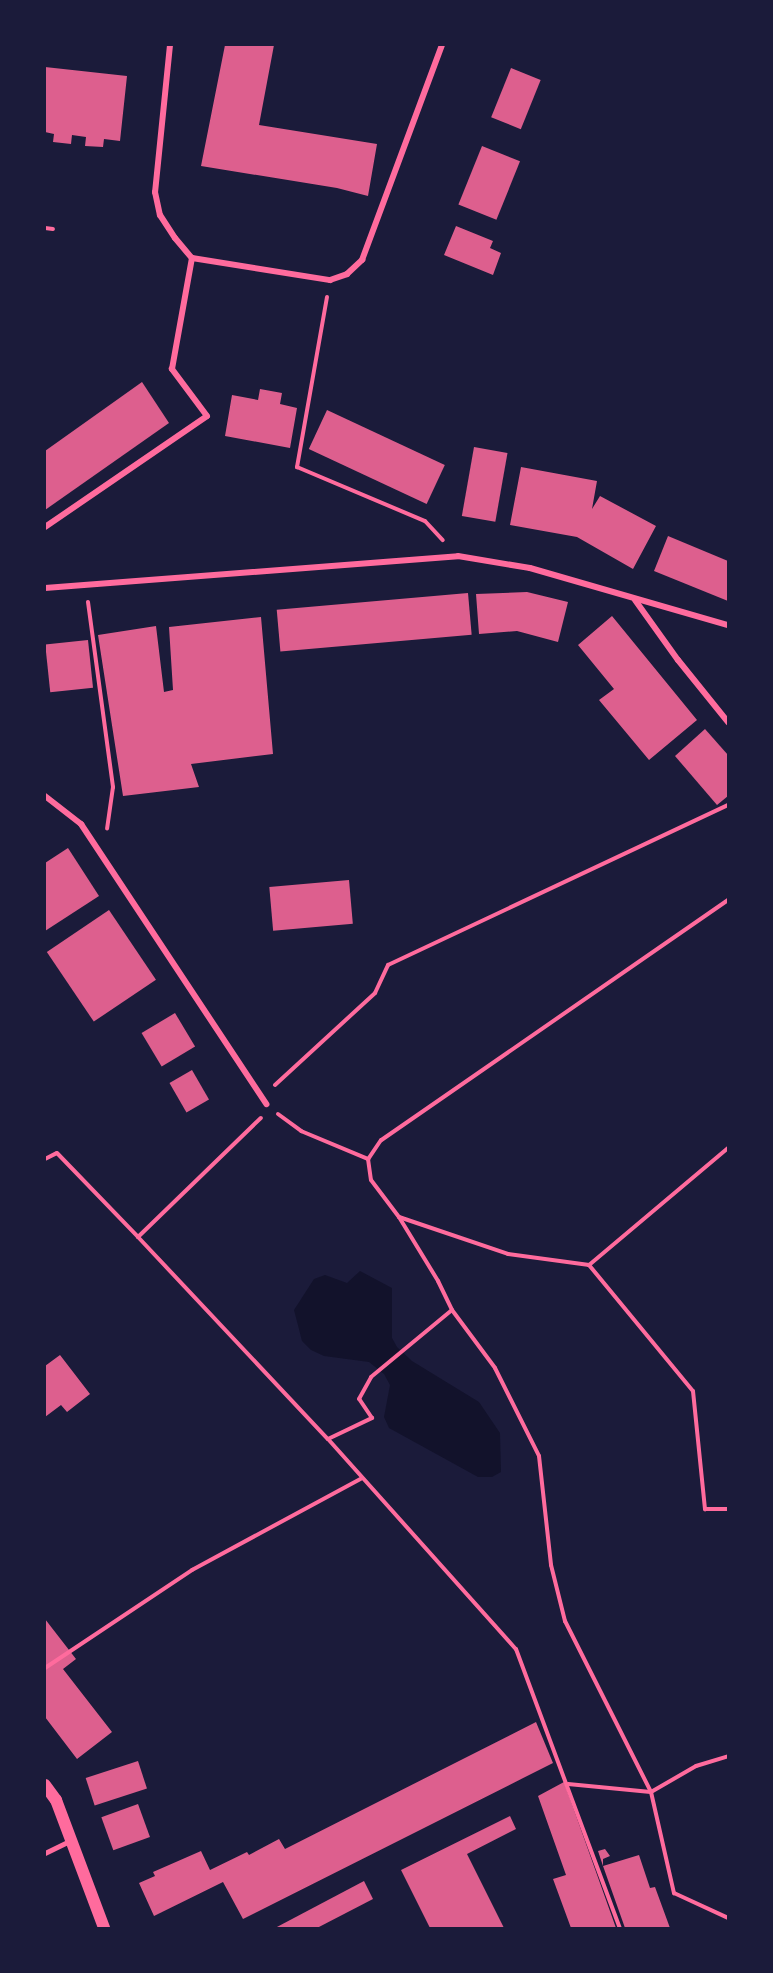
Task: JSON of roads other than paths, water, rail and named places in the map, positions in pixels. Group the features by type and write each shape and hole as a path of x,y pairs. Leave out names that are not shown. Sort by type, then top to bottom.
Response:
{"main road":[{"path":"45,1785 56,1800 104,1928"}],"street":[{"path":"170,45 155,192 160,215 192,258 330,280 347,274 362,260 442,45"},
{"path":"45,527 207,416 172,369 192,258"},
{"path":"45,588 458,556 530,568 634,600 728,625"},
{"path":"634,600 728,722"},
{"path":"45,795 81,824 266,1104"}],"lane":[{"path":"45,1853 70,1841"}]}
